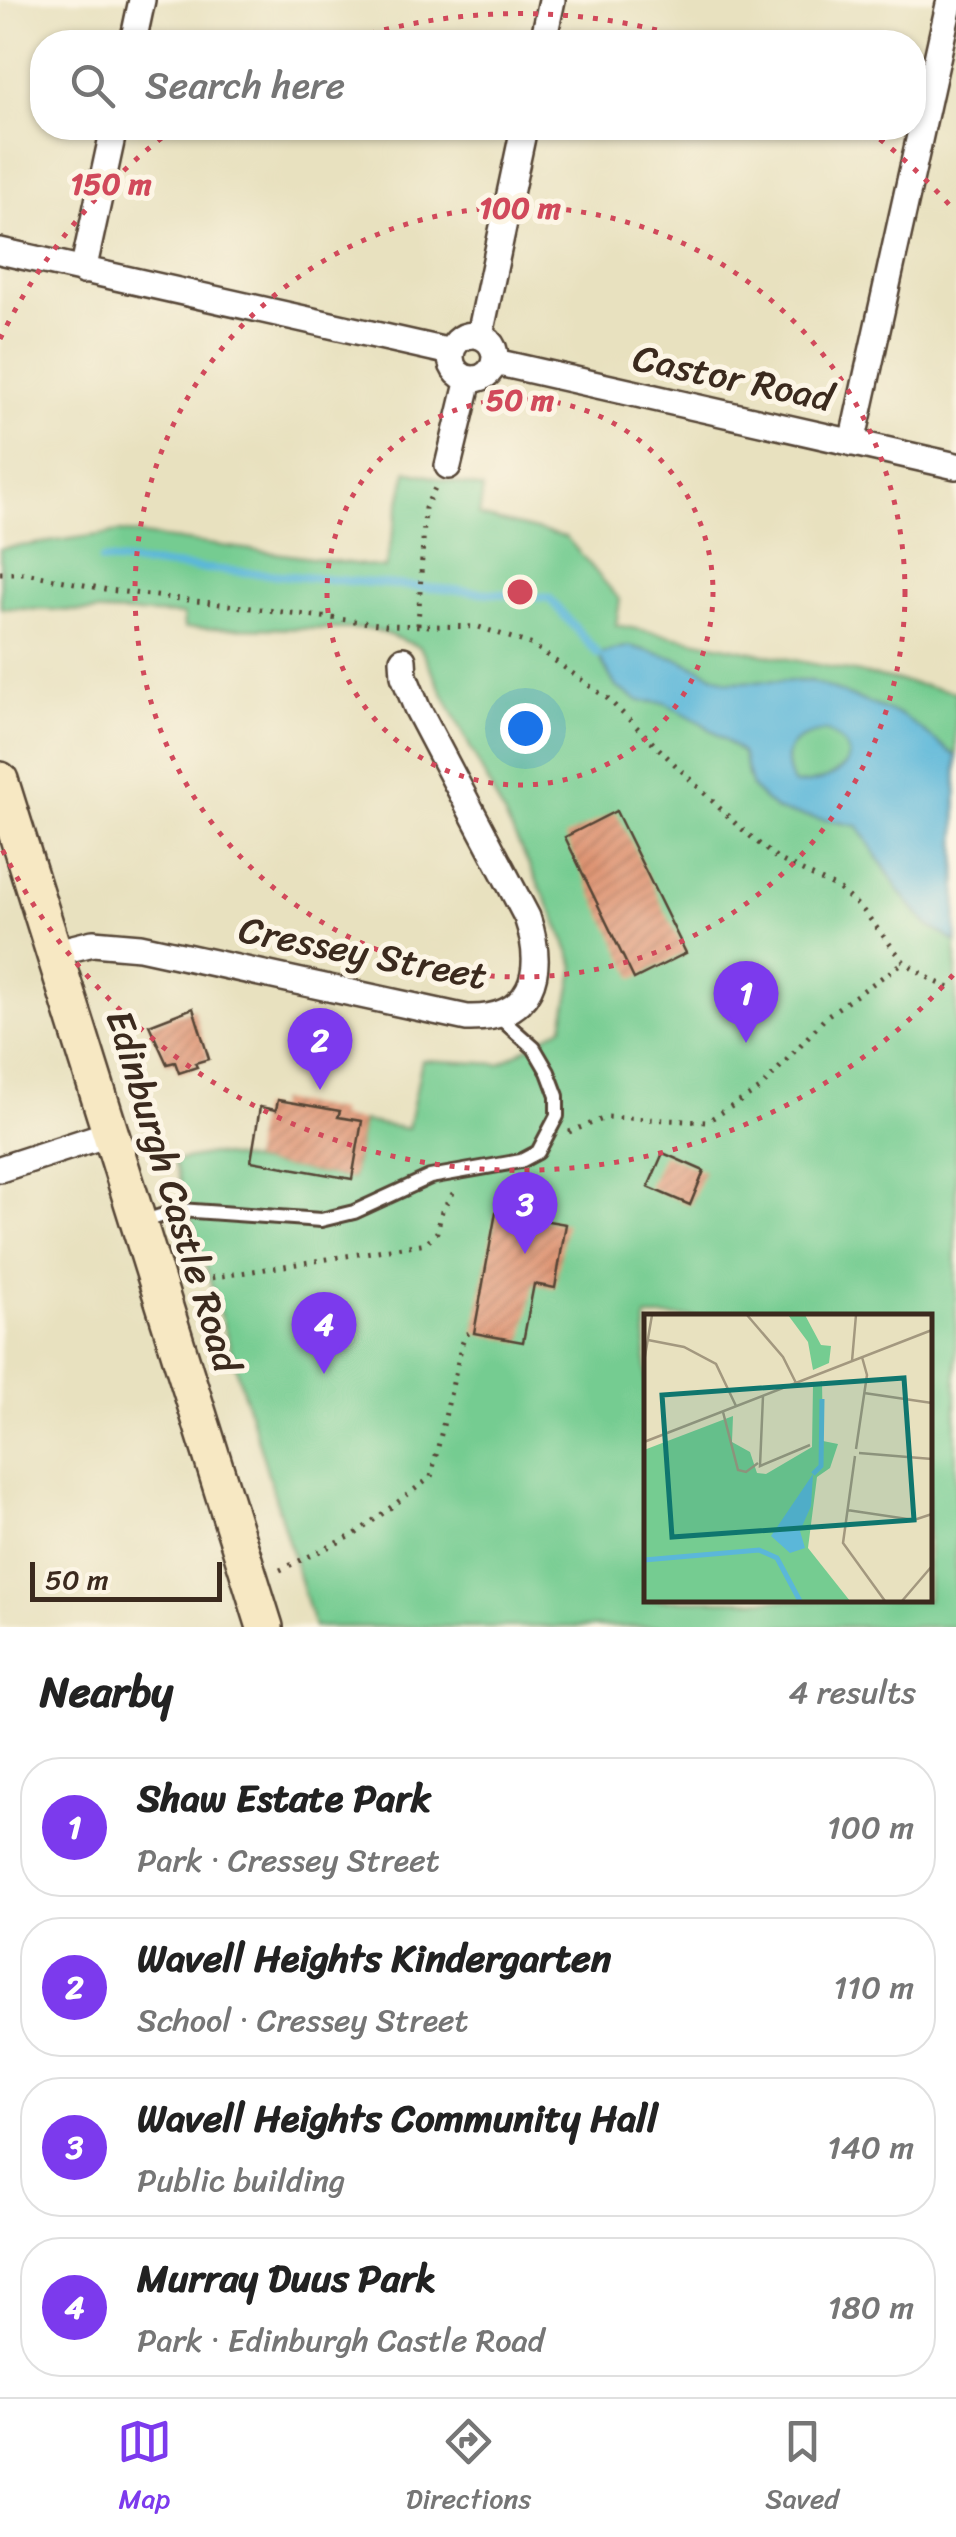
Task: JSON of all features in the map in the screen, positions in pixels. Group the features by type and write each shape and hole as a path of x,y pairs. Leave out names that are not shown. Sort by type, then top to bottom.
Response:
{"street":[{"path":"136,30 142,0"},
{"path":"545,30 552,0"},
{"path":"926,108 950,0"},
{"path":"83,271 111,140"},
{"path":"480,335 521,140"},
{"path":"852,443 919,140"},
{"path":"0,252 452,352"},
{"path":"480,335 494,348 495,362 482,378 469,379 452,366 452,352 465,336 480,335"},
{"name":"Castor Road","path":"495,362 956,466"},
{"path":"448,466 469,379"},
{"name":"Cressey Street","path":"54,953 93,943 140,947 467,1018 498,1016 522,1003 534,970 533,934 417,708 404,676 403,660"},
{"name":"Edinburgh Castle Road","path":"0,780 265,1627"},
{"path":"0,1169 112,1134"}],"lane":[{"path":"139,1222 180,1210 322,1220 354,1212 407,1185 520,1161 538,1152 557,1116 548,1072 534,1048 498,1016"}],"path":[{"path":"418,624 424,522 430,494 448,466"},
{"path":"0,572 25,573 90,588 386,625 479,626 533,645 608,699 776,858 839,889 862,909 904,962 956,991"},
{"path":"549,1136 572,1132 608,1117 706,1122 760,1089 828,1015 904,962"},
{"path":"191,1281 427,1243 437,1232 442,1211 454,1194 457,1172"},
{"path":"280,1570 354,1535 431,1477 462,1344 475,1329"}],"green space":[{"path":"407,471 483,489 479,516 566,537 620,600 616,625 956,692 956,1627 314,1627 174,1161 212,1154 352,1179 362,1121 408,1129 422,1060 500,1064 563,1026 575,966 554,915 420,647 373,629 184,628 183,615 1,608 0,549 120,532 385,568"}],"water":[{"path":"629,646 681,660 728,682 811,681 903,716 956,756 956,942 927,925 900,892 858,826 777,811 752,788 742,753 703,724 665,703 640,701 616,687 598,654","holes":["826,731 848,751 842,768 821,780 793,784 787,762 796,741"]}],"building":[{"path":"616,811 686,953 634,979 565,837"},
{"path":"193,1008 209,1059 179,1073 175,1062 167,1064 149,1025"},
{"path":"278,1100 340,1111 338,1117 362,1121 352,1179 251,1161 260,1107 276,1110"},
{"path":"663,1153 704,1171 690,1205 648,1187"},
{"path":"496,1212 566,1224 555,1288 534,1284 523,1342 474,1333"}],"waterway":[{"path":"102,560 549,598 598,654"}],"place":[{"name":"Shaw Estate Park","path":"746,1043"},
{"name":"Wavell Heights Kindergarten","path":"320,1090"},
{"name":"Wavell Heights Community Hall","path":"525,1254"},
{"name":"Murray Duus Park","path":"324,1374"}]}
